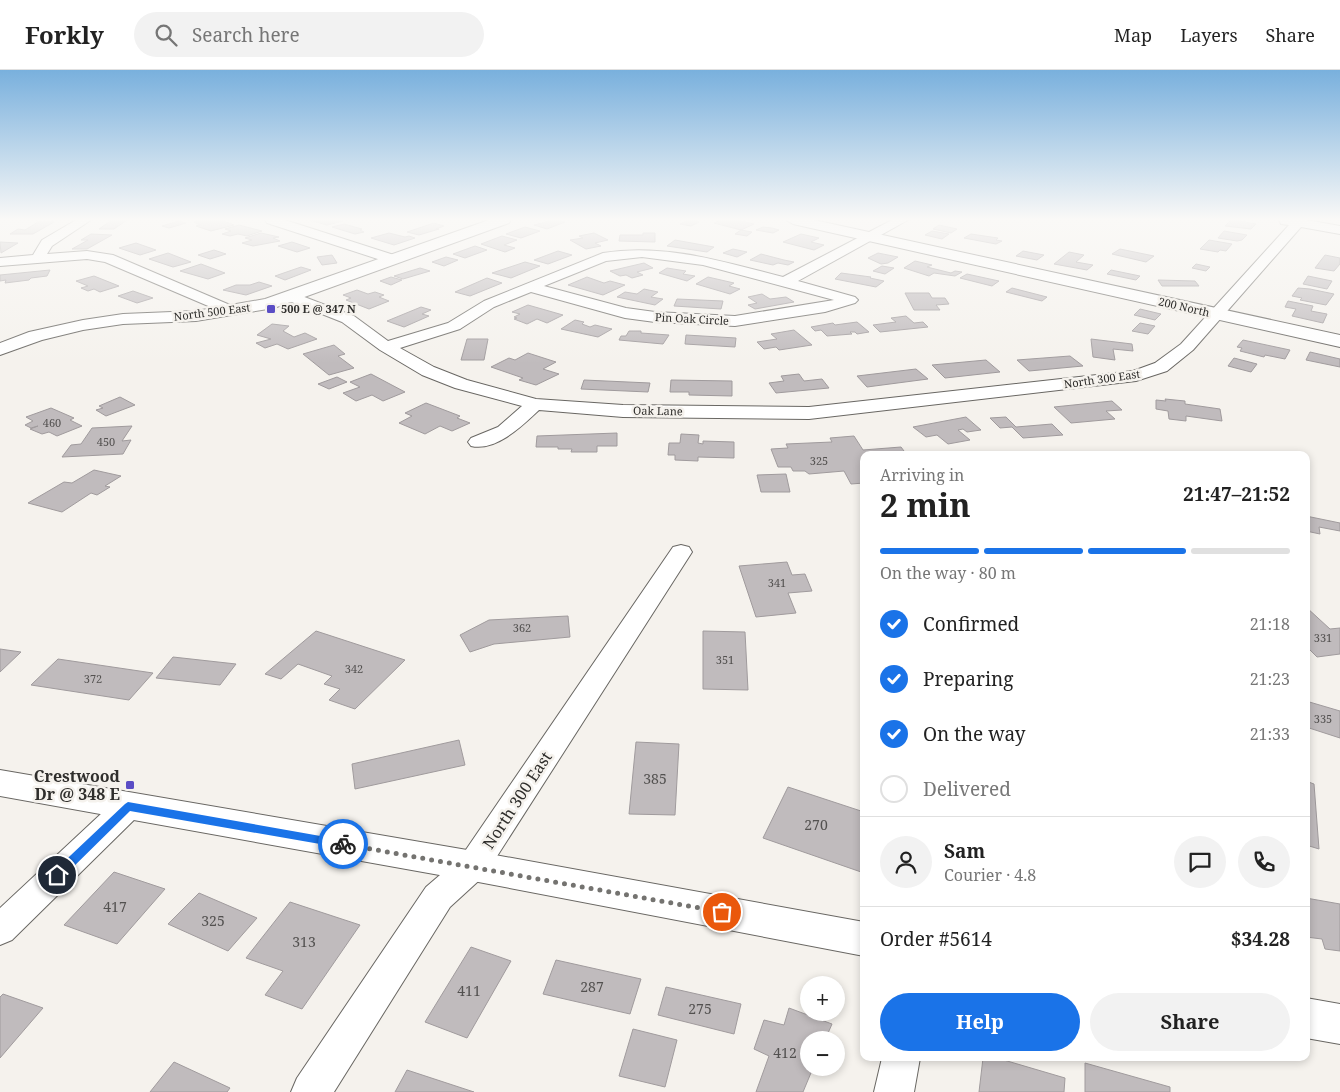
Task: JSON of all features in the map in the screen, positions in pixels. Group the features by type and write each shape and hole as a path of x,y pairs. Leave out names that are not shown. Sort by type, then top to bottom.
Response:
{"street":[{"path":"131,268 232,311"},
{"name":"North 500 East","path":"0,349 36,336 83,325 123,319 196,316 268,304 368,268"},
{"path":"386,347 454,326 489,304 577,268"},
{"path":"723,268 786,282 812,268"},
{"name":"200 North","path":"1008,268 1340,341"},
{"name":"North 300 East","path":"1050,386 1136,376 1161,367 1187,347 1255,268"},
{"name":"Pin Oak Circle","path":"530,287 625,313 655,317 726,321 825,307 850,300 786,282"},
{"name":"Oak Lane","path":"289,296 348,319 386,347 428,371 460,384 535,404 623,411 809,413 1050,386"},
{"path":"478,442 506,431 535,404"},
{"name":"North 300 East","path":"311,1092 438,897 472,866 681,552"},
{"path":"0,783 472,866 860,938"},
{"path":"0,930 128,806"},
{"path":"1310,1019 1340,1024"},
{"path":"894,1092 900,1061"}],"building":[{"path":"190,268 211,268 225,273 208,279 180,271"},
{"path":"299,268 311,270 285,280 275,276"},
{"path":"420,268 430,271 403,279 394,276"},
{"path":"508,268 536,268 511,278 492,273"},
{"path":"624,268 653,268 637,272 643,275 632,278 626,275 620,276 610,271"},
{"path":"667,268 686,271 683,274 695,276 687,281 659,273"},
{"path":"879,268 894,268 885,274 873,271"},
{"path":"904,268 930,268 951,273 955,271 962,272 955,276 934,273 929,276"},
{"path":"1074,268 1090,268 1087,270"},
{"path":"1192,268 1209,268 1206,271"},
{"path":"1315,268 1337,268 1334,271"},
{"path":"50,270 47,276 31,278 29,280 5,283 6,280 0,281 0,275"},
{"path":"1111,270 1140,276 1136,280 1107,274"},
{"path":"841,273 871,277 884,281 876,287 835,279"},
{"path":"967,274 999,281 992,286 960,278"},
{"path":"94,276 119,286 100,292 94,289 88,291 81,288 88,286 76,281"},
{"path":"1308,276 1332,281 1327,289 1303,284"},
{"path":"391,277 402,280 391,285 380,281"},
{"path":"587,277 604,283 610,281 625,285 603,295 568,285"},
{"path":"708,277 734,283 729,286 740,289 730,294 696,284"},
{"path":"487,278 502,283 470,296 455,292"},
{"path":"1158,280 1195,281 1199,286 1162,286"},
{"path":"259,282 272,286 246,295 223,290 236,285 250,285"},
{"path":"1012,288 1047,297 1042,301 1006,292"},
{"path":"1298,288 1334,294 1326,305 1300,300 1302,298 1292,296"},
{"path":"644,289 658,292 651,297 663,299 655,305 617,297 625,292 637,294"},
{"path":"357,290 368,294 375,292 384,295 379,297 389,301 369,309 346,300 351,298 343,295"},
{"path":"133,291 153,298 137,303 118,296"},
{"path":"905,293 929,293 932,298 945,298 949,304 936,305 940,310 914,310"},
{"path":"762,294 770,299 786,297 794,302 755,309 748,305 757,303 748,297"},
{"path":"677,299 723,301 721,309 674,306"},
{"path":"1288,301 1313,306 1311,311 1327,314 1323,323 1292,316 1296,309 1285,307"},
{"path":"528,305 563,315 547,323 537,319 527,324 514,319 517,318 514,317 520,314 512,312"},
{"path":"421,307 431,310 422,314 429,316 404,327 387,321"},
{"path":"1140,309 1161,314 1155,320 1134,315"},
{"path":"906,316 914,323 923,322 928,327 880,332 873,325 896,322 891,318"},
{"path":"575,320 584,322 582,324 590,327 595,325 612,329 598,337 561,329"},
{"path":"857,322 869,332 857,334 850,332 852,334 827,336 821,330 815,331 811,327 833,323 835,325"},
{"path":"1140,323 1155,326 1148,334 1132,331"},
{"path":"272,324 289,326 283,331 294,337 305,333 317,339 288,349 277,344 265,348 256,343 271,339 257,335"},
{"path":"794,330 812,345 779,350 776,347 764,349 757,342 777,339 771,334"},
{"path":"629,331 669,335 663,344 619,340 621,336 626,336"},
{"path":"686,335 736,338 735,347 685,344"},
{"path":"467,339 488,339 484,360 461,360"},
{"path":"1091,339 1132,344 1133,351 1113,349 1115,360 1093,357"},
{"path":"1243,340 1290,350 1285,359 1265,355 1264,357 1240,351 1242,348 1237,347"},
{"path":"334,345 345,354 338,356 354,368 329,375 303,354"},
{"path":"1310,352 1340,359 1340,367 1306,360"},
{"path":"528,353 556,362 543,369 559,374 536,385 519,380 523,378 491,367 509,358 515,360"},
{"path":"1070,356 1083,366 1029,371 1017,360"},
{"path":"1234,358 1257,364 1251,372 1228,366"},
{"path":"986,360 1000,372 945,378 932,365"},
{"path":"916,369 928,379 867,387 857,376"},
{"path":"371,374 405,392 383,401 372,395 356,401 343,393 360,387 350,382"},
{"path":"799,374 804,381 822,379 829,388 776,393 769,383 784,381 781,376"},
{"path":"337,377 347,382 329,389 318,384"},
{"path":"584,380 650,383 648,392 581,389"},
{"path":"671,380 732,381 732,396 689,395 689,392 670,392"},
{"path":"120,397 135,405 106,416 96,410 103,408 99,406"},
{"path":"1165,399 1185,401 1185,404 1220,409 1222,421 1186,416 1186,421 1169,419 1168,411 1156,409 1156,400 1166,401"},
{"path":"1112,401 1122,410 1106,411 1115,419 1071,423 1054,407"},
{"path":"426,403 460,416 457,418 470,423 452,431 440,426 425,434 399,423 412,416 405,413"},
{"path":"51,408 74,418 70,420 82,426 57,436 49,432 42,434 30,429 38,426 31,428 25,425 33,421 26,417"},
{"path":"966,417 981,430 967,432 963,429 958,430 970,440 948,444 937,435 926,437 913,427"},
{"path":"1006,417 1016,427 1052,424 1063,435 1023,438 1012,427 1000,428 990,418"},
{"path":"132,426 122,441 131,440 123,454 62,457 71,445 81,444 92,428"},
{"path":"617,433 617,446 597,446 597,452 571,452 572,449 536,447 537,436"},
{"path":"681,434 699,435 698,443 703,444 703,441 734,442 734,458 698,457 698,461 675,460 675,455 668,455 669,443 680,443"},
{"path":"854,436 863,450 901,447 904,451 860,451 860,483 851,484 844,471 809,474 805,471 793,471 791,467 778,467 771,449 788,448 786,444 832,442 830,438"},
{"path":"94,470 121,476 105,486 110,487 97,495 91,493 62,512 28,503 64,482 72,483"},
{"path":"786,474 790,492 761,492 757,475"},
{"path":"1310,517 1340,523 1340,531 1319,527 1320,534 1310,532"},
{"path":"787,562 792,575 805,574 812,591 788,593 796,613 756,617 739,566"},
{"path":"1310,611 1330,629 1340,628 1340,654 1317,657 1310,650"},
{"path":"568,616 570,637 494,644 470,652 460,635 489,620"},
{"path":"316,631 405,660 355,709 329,700 340,689 324,684 332,676 298,664 281,679 265,674"},
{"path":"703,631 745,632 748,690 703,689"},
{"path":"0,649 21,652 0,672"},
{"path":"173,657 236,664 220,685 156,678"},
{"path":"58,659 153,673 129,700 31,685"},
{"path":"1310,702 1340,711 1340,738 1310,728"},
{"path":"459,740 465,765 355,789 352,764"},
{"path":"636,742 679,744 675,815 629,814"},
{"path":"1310,782 1314,784 1319,849 1310,846"},
{"path":"788,787 860,811 860,872 763,838"},
{"path":"114,872 165,889 117,944 64,925"},
{"path":"199,893 257,918 228,951 168,924"},
{"path":"1310,899 1340,904 1340,951 1325,949 1322,939 1310,938"},
{"path":"290,902 360,925 302,1009 265,995 283,971 246,958"},
{"path":"471,947 511,961 467,1038 425,1022"},
{"path":"556,960 641,979 630,1014 543,994"},
{"path":"666,987 741,1004 734,1034 658,1015"},
{"path":"3,994 43,1008 0,1058 0,997"},
{"path":"789,1008 800,1012 800,1021 824,1021 832,1024 829,1031 800,1031 800,1076 810,1076 803,1092 756,1092 769,1056 754,1049 764,1020 784,1025"},
{"path":"633,1029 677,1040 665,1087 619,1076"},
{"path":"983,1061 1007,1061 1065,1078 1064,1092 979,1092"},
{"path":"174,1062 230,1088 227,1092 150,1092"},
{"path":"1085,1063 1170,1087 1170,1092 1085,1092"},
{"path":"407,1070 474,1092 395,1092"}],"way so far":[{"path":"343,844 722,912"}],"place":[{"name":"500 E @ 347 N","path":"271,309"},
{"name":"Crestwood Dr @ 348 E","path":"130,785"}],"route":[{"path":"57,875 128,806 343,844"}]}
